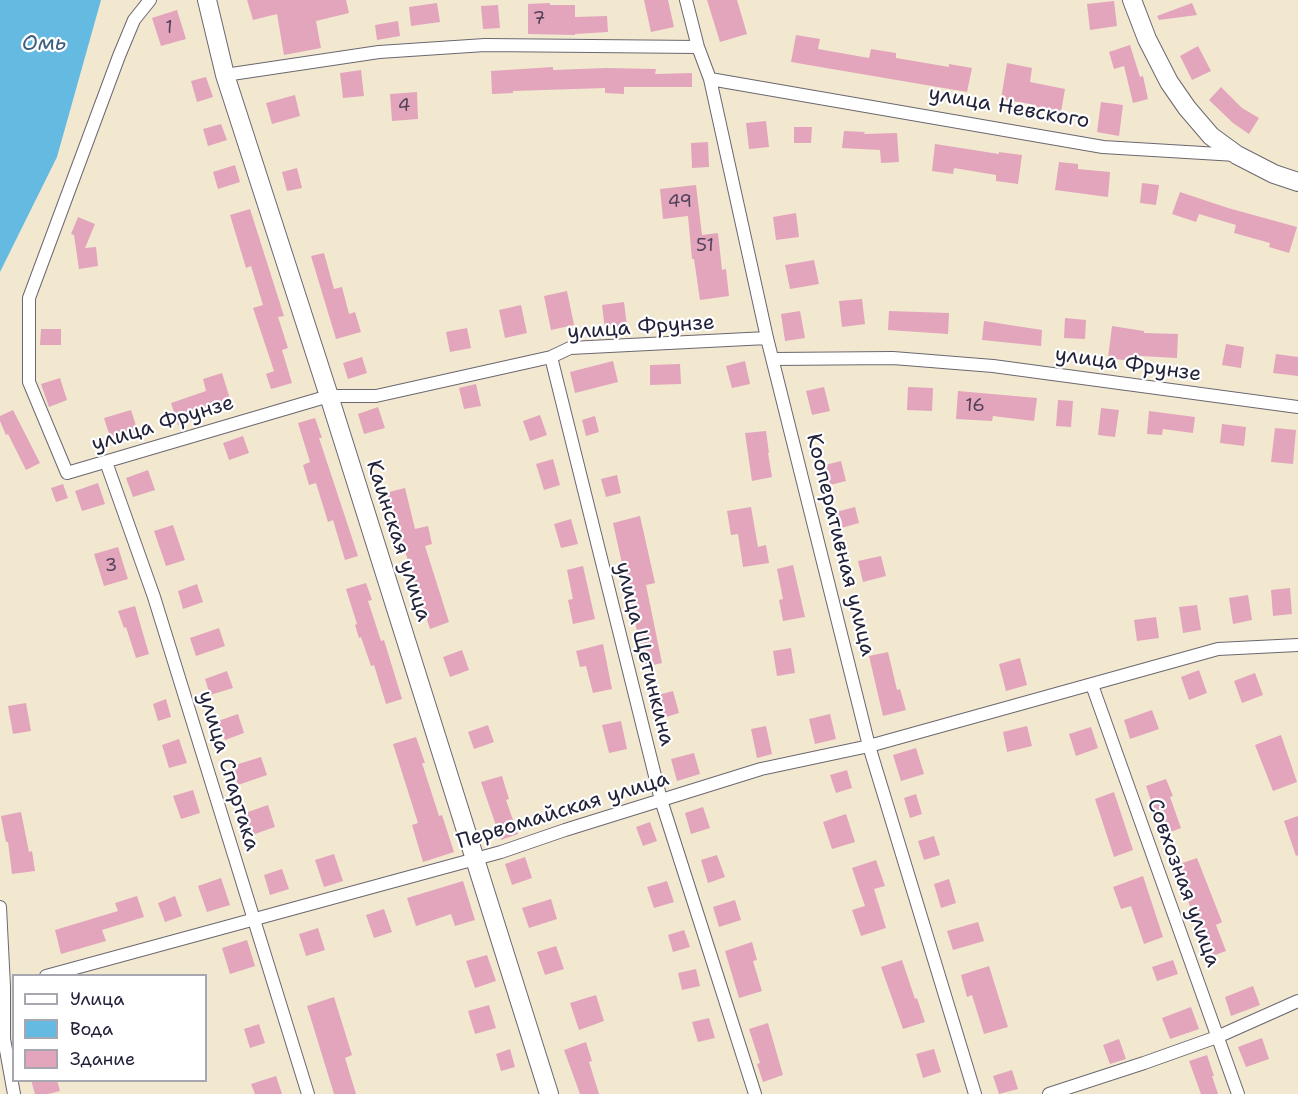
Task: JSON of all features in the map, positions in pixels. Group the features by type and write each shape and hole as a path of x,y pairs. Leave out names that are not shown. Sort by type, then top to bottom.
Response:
{"main road":[{"name":"Каинская улица","path":"207,0 225,75 329,396 549,1094"},
{"path":"1132,0 1147,39 1169,82 1211,136 1237,155"},
{"name":"улица Невского","path":"1237,155 1274,174 1298,182"}],"street":[{"name":"улица Фрунзе","path":"150,0 134,20 119,56 29,298 29,381 67,473 329,396 376,396 551,357 570,348 767,338"},
{"name":"Кооперативная улица","path":"686,0 698,47 710,79 767,338 869,746 975,1094"},
{"path":"225,75 379,52 485,45 698,47"},
{"name":"улица Невского","path":"710,79 1102,147 1237,155"},
{"name":"улица Щетинкина","path":"551,357 661,801 755,1094"},
{"name":"улица Фрунзе","path":"774,359 893,358 993,366 1298,407"},
{"name":"улица Спартака","path":"106,462 154,597 308,1094"},
{"name":"Первомайская улица","path":"50,974 476,859 761,769 869,746 1218,649 1298,645"},
{"name":"Совхозная улица","path":"1092,685 1238,1094"},
{"path":"0,907 9,986 4,1039 14,1094"},
{"path":"1050,1094 1144,1064 1217,1037 1298,1001"}],"water":[{"name":"Омь","path":"0,0 101,0 57,157 0,272"}],"building":[{"path":"247,0 346,0 349,13 316,21 321,48 284,55 277,14 253,20"},
{"path":"644,0 668,0 674,27 651,32"},
{"path":"707,0 737,0 747,34 720,42"},
{"path":"1114,1 1117,26 1090,30 1087,4"},
{"path":"437,3 440,22 411,26 409,7"},
{"path":"550,3 550,5 575,5 575,17 607,16 608,32 575,35 528,34 528,4"},
{"path":"1192,3 1197,15 1159,20 1157,16"},
{"path":"498,5 500,28 483,29 481,6"},
{"path":"177,10 186,39 161,46 152,18"},
{"path":"398,21 400,36 377,40 375,25"},
{"path":"796,35 820,39 818,49 869,58 871,49 896,53 896,58 949,67 949,64 972,68 967,92 791,62"},
{"path":"1130,45 1140,77 1143,76 1148,99 1133,103 1124,66 1114,69 1109,52"},
{"path":"1198,46 1211,71 1192,80 1180,56"},
{"path":"1007,63 1032,68 1030,82 1065,89 1061,112 1001,99"},
{"path":"553,67 553,70 656,69 655,74 692,73 692,87 624,87 624,94 605,93 605,88 513,91 513,93 492,94 491,71"},
{"path":"361,70 364,96 343,98 340,73"},
{"path":"206,77 213,97 197,102 191,81"},
{"path":"1221,87 1242,108 1259,118 1249,134 1233,123 1209,100"},
{"path":"417,92 418,119 392,121 390,94"},
{"path":"295,95 300,116 272,124 266,103"},
{"path":"1101,102 1123,105 1119,136 1097,132"},
{"path":"766,121 769,147 749,149 746,123"},
{"path":"221,124 227,140 208,146 203,129"},
{"path":"794,127 812,127 811,143 794,143"},
{"path":"844,131 865,132 864,134 897,133 899,162 881,163 880,150 842,148"},
{"path":"708,142 709,167 692,168 691,143"},
{"path":"935,144 999,154 999,152 1022,155 1018,184 996,181 996,175 954,168 953,174 932,171"},
{"path":"1059,162 1078,164 1078,169 1110,172 1108,197 1055,190"},
{"path":"235,165 240,182 218,189 213,172"},
{"path":"297,168 302,188 287,191 282,172"},
{"path":"1142,183 1159,185 1156,205 1140,203"},
{"path":"696,185 702,235 718,233 722,270 726,269 729,296 700,300 694,259 692,259 688,216 663,219 660,189"},
{"path":"1180,192 1297,227 1289,253 1269,247 1270,243 1234,233 1236,225 1199,214 1196,222 1172,214"},
{"path":"250,209 284,316 278,317 288,348 282,350 292,383 271,389 266,374 274,371 253,308 263,305 251,266 246,268 230,215"},
{"path":"796,213 799,237 776,240 773,217"},
{"path":"78,217 95,224 85,248 96,247 98,266 79,269 74,235 71,234"},
{"path":"324,253 334,289 342,287 349,314 355,312 361,332 336,339 311,256"},
{"path":"814,260 819,284 790,289 785,265"},
{"path":"567,291 574,325 551,330 544,296"},
{"path":"862,299 865,324 842,327 839,301"},
{"path":"624,302 627,326 605,329 602,305"},
{"path":"521,305 527,333 505,338 499,310"},
{"path":"800,311 805,338 785,341 781,314"},
{"path":"889,311 949,313 948,334 888,330"},
{"path":"1065,318 1086,320 1085,339 1064,338"},
{"path":"984,321 1042,330 1041,346 982,340"},
{"path":"1112,326 1144,331 1144,333 1178,334 1177,358 1140,356 1139,362 1108,358"},
{"path":"467,328 471,348 450,352 446,332"},
{"path":"41,329 61,329 61,345 40,345"},
{"path":"1226,344 1244,347 1241,368 1222,365"},
{"path":"1276,354 1298,357 1298,376 1273,373"},
{"path":"362,357 367,373 348,379 343,363"},
{"path":"613,361 618,382 575,393 570,372"},
{"path":"745,361 750,384 732,388 726,366"},
{"path":"680,364 681,384 650,385 650,365"},
{"path":"222,373 231,402 193,414 195,420 178,425 171,403 206,391 203,379"},
{"path":"60,378 67,400 49,407 41,384"},
{"path":"476,384 481,406 464,409 459,388"},
{"path":"824,387 830,411 812,415 806,391"},
{"path":"908,387 933,388 932,411 907,410"},
{"path":"958,391 1037,398 1034,421 993,416 992,421 956,419"},
{"path":"1058,400 1073,401 1071,427 1056,426"},
{"path":"378,407 385,428 364,434 358,414"},
{"path":"1101,408 1119,410 1115,437 1098,435"},
{"path":"13,410 40,463 26,470 0,421 0,416"},
{"path":"131,410 138,432 111,440 104,418"},
{"path":"1149,411 1195,417 1193,433 1163,429 1162,435 1147,434"},
{"path":"540,415 547,435 530,441 523,421"},
{"path":"595,416 599,432 586,436 582,420"},
{"path":"315,418 322,438 319,438 358,556 345,560 333,520 328,522 316,483 309,485 303,465 310,462 298,423"},
{"path":"1222,424 1246,427 1244,446 1220,443"},
{"path":"1275,428 1296,430 1293,464 1271,462"},
{"path":"766,431 772,477 752,481 745,433"},
{"path":"243,436 249,453 229,460 223,443"},
{"path":"553,459 560,485 544,490 536,464"},
{"path":"841,461 846,481 830,485 825,465"},
{"path":"148,470 155,490 133,497 126,478"},
{"path":"617,475 621,493 606,497 601,479"},
{"path":"98,483 105,504 82,511 75,491"},
{"path":"63,484 68,498 56,502 51,488"},
{"path":"405,488 415,529 428,526 432,544 425,546 449,622 430,629 405,551 403,552 393,513 386,514 381,494"},
{"path":"751,507 758,547 766,545 769,563 743,567 738,534 731,535 727,511"},
{"path":"855,507 859,523 841,528 836,512"},
{"path":"640,516 655,583 646,585 662,663 645,667 613,523"},
{"path":"571,519 578,544 561,548 554,524"},
{"path":"173,525 185,560 166,566 154,531"},
{"path":"118,547 128,579 104,586 94,554"},
{"path":"881,556 886,576 863,582 858,561"},
{"path":"793,565 805,617 783,621 779,600 783,599 777,569"},
{"path":"583,566 595,619 573,624 568,600 573,599 567,570"},
{"path":"366,583 372,600 368,601 381,641 384,640 402,699 386,704 374,665 371,666 361,637 359,638 346,589"},
{"path":"197,584 203,602 183,609 178,591"},
{"path":"1290,588 1292,614 1273,616 1271,590"},
{"path":"1248,595 1252,620 1233,624 1229,598"},
{"path":"1197,605 1201,630 1183,633 1179,607"},
{"path":"135,606 149,654 136,658 118,611"},
{"path":"1156,617 1159,638 1137,641 1134,620"},
{"path":"219,628 225,646 196,656 190,638"},
{"path":"603,644 612,689 593,693 586,666 580,667 576,651"},
{"path":"791,648 795,673 777,676 773,651"},
{"path":"462,650 469,670 450,677 443,657"},
{"path":"888,652 897,690 900,689 906,710 883,716 869,656"},
{"path":"1020,658 1027,685 1006,691 999,664"},
{"path":"1199,670 1207,693 1189,700 1181,677"},
{"path":"227,671 233,688 210,695 205,679"},
{"path":"1255,673 1263,695 1242,703 1234,681"},
{"path":"673,691 679,713 660,719 654,696"},
{"path":"166,699 171,717 158,721 153,704"},
{"path":"26,703 31,731 13,734 8,706"},
{"path":"1152,710 1159,729 1130,739 1124,720"},
{"path":"238,714 244,733 225,740 218,721"},
{"path":"830,714 836,739 815,744 809,719"},
{"path":"621,721 627,749 609,753 602,725"},
{"path":"488,725 494,742 474,749 468,732"},
{"path":"766,726 772,754 757,758 751,729"},
{"path":"1027,726 1032,746 1007,752 1003,732"},
{"path":"1091,727 1098,748 1076,756 1069,734"},
{"path":"1281,735 1297,782 1273,791 1255,745"},
{"path":"416,737 439,816 442,815 454,852 423,862 412,825 418,823 393,744"},
{"path":"179,739 187,763 169,768 162,745"},
{"path":"916,748 924,774 901,781 893,755"},
{"path":"694,753 700,774 677,781 671,759"},
{"path":"261,757 267,775 238,785 232,766"},
{"path":"847,770 852,788 836,793 830,775"},
{"path":"502,776 509,799 506,800 518,834 501,840 481,782"},
{"path":"1166,779 1181,828 1163,835 1146,786"},
{"path":"193,790 200,813 181,819 173,796"},
{"path":"1114,792 1133,850 1114,857 1095,799"},
{"path":"916,794 922,814 910,818 904,798"},
{"path":"268,805 275,827 252,835 245,813"},
{"path":"703,807 710,828 691,834 685,813"},
{"path":"21,812 35,871 12,874 8,842 6,842 1,816"},
{"path":"846,814 855,842 832,849 823,822"},
{"path":"1298,816 1298,855 1296,856 1284,821"},
{"path":"650,822 657,841 643,846 636,827"},
{"path":"934,836 940,855 924,860 918,841"},
{"path":"334,854 343,881 324,887 315,860"},
{"path":"717,855 725,877 708,883 701,860"},
{"path":"525,857 532,878 512,885 505,864"},
{"path":"1197,858 1222,922 1216,925 1226,951 1210,957 1174,866"},
{"path":"876,860 885,886 874,889 886,928 861,936 852,910 865,906 852,868"},
{"path":"282,869 289,889 270,895 264,875"},
{"path":"1143,876 1163,937 1144,944 1131,906 1121,909 1113,887"},
{"path":"221,878 230,905 207,912 198,886"},
{"path":"949,879 956,903 941,908 934,884"},
{"path":"463,881 475,920 455,926 451,914 416,926 407,898"},
{"path":"667,881 674,902 654,908 647,887"},
{"path":"137,896 144,917 102,930 106,941 61,954 55,930 118,911 115,903"},
{"path":"175,896 182,916 165,922 158,903"},
{"path":"551,899 557,919 529,928 522,908"},
{"path":"735,900 741,920 719,927 713,907"},
{"path":"384,909 392,932 374,938 366,915"},
{"path":"978,922 984,941 953,950 947,931"},
{"path":"318,928 325,950 306,956 299,934"},
{"path":"684,930 690,947 673,952 668,935"},
{"path":"247,940 255,966 230,974 222,948"},
{"path":"752,942 757,960 753,961 762,991 739,998 725,951"},
{"path":"556,946 564,969 545,975 537,952"},
{"path":"487,955 496,981 475,988 466,961"},
{"path":"902,960 925,1022 903,1029 881,967"},
{"path":"1173,960 1178,974 1157,981 1152,967"},
{"path":"989,966 1008,1027 984,1034 972,995 967,997 961,975"},
{"path":"696,969 700,986 682,990 678,973"},
{"path":"1253,986 1260,1005 1231,1016 1225,997"},
{"path":"596,995 604,1021 579,1030 570,1003"},
{"path":"334,997 352,1055 345,1058 356,1094 334,1094 307,1006"},
{"path":"489,1005 496,1028 475,1034 468,1011"},
{"path":"1191,1007 1199,1029 1170,1039 1162,1018"},
{"path":"709,1018 715,1038 698,1042 692,1022"},
{"path":"768,1023 783,1075 763,1082 757,1064 760,1063 749,1029"},
{"path":"259,1024 265,1043 250,1048 244,1029"},
{"path":"1262,1038 1269,1059 1246,1067 1238,1047"},
{"path":"1119,1039 1126,1059 1110,1064 1103,1045"},
{"path":"586,1042 592,1061 589,1062 599,1094 580,1094 564,1050"},
{"path":"510,1049 515,1067 501,1071 496,1054"},
{"path":"934,1049 941,1072 923,1078 916,1054"},
{"path":"1207,1055 1218,1094 1201,1094 1189,1061"},
{"path":"1012,1070 1018,1089 999,1094 993,1076"},
{"path":"276,1076 282,1094 255,1094 251,1084"},
{"path":"32,1082 58,1082 60,1091 35,1094"}]}
